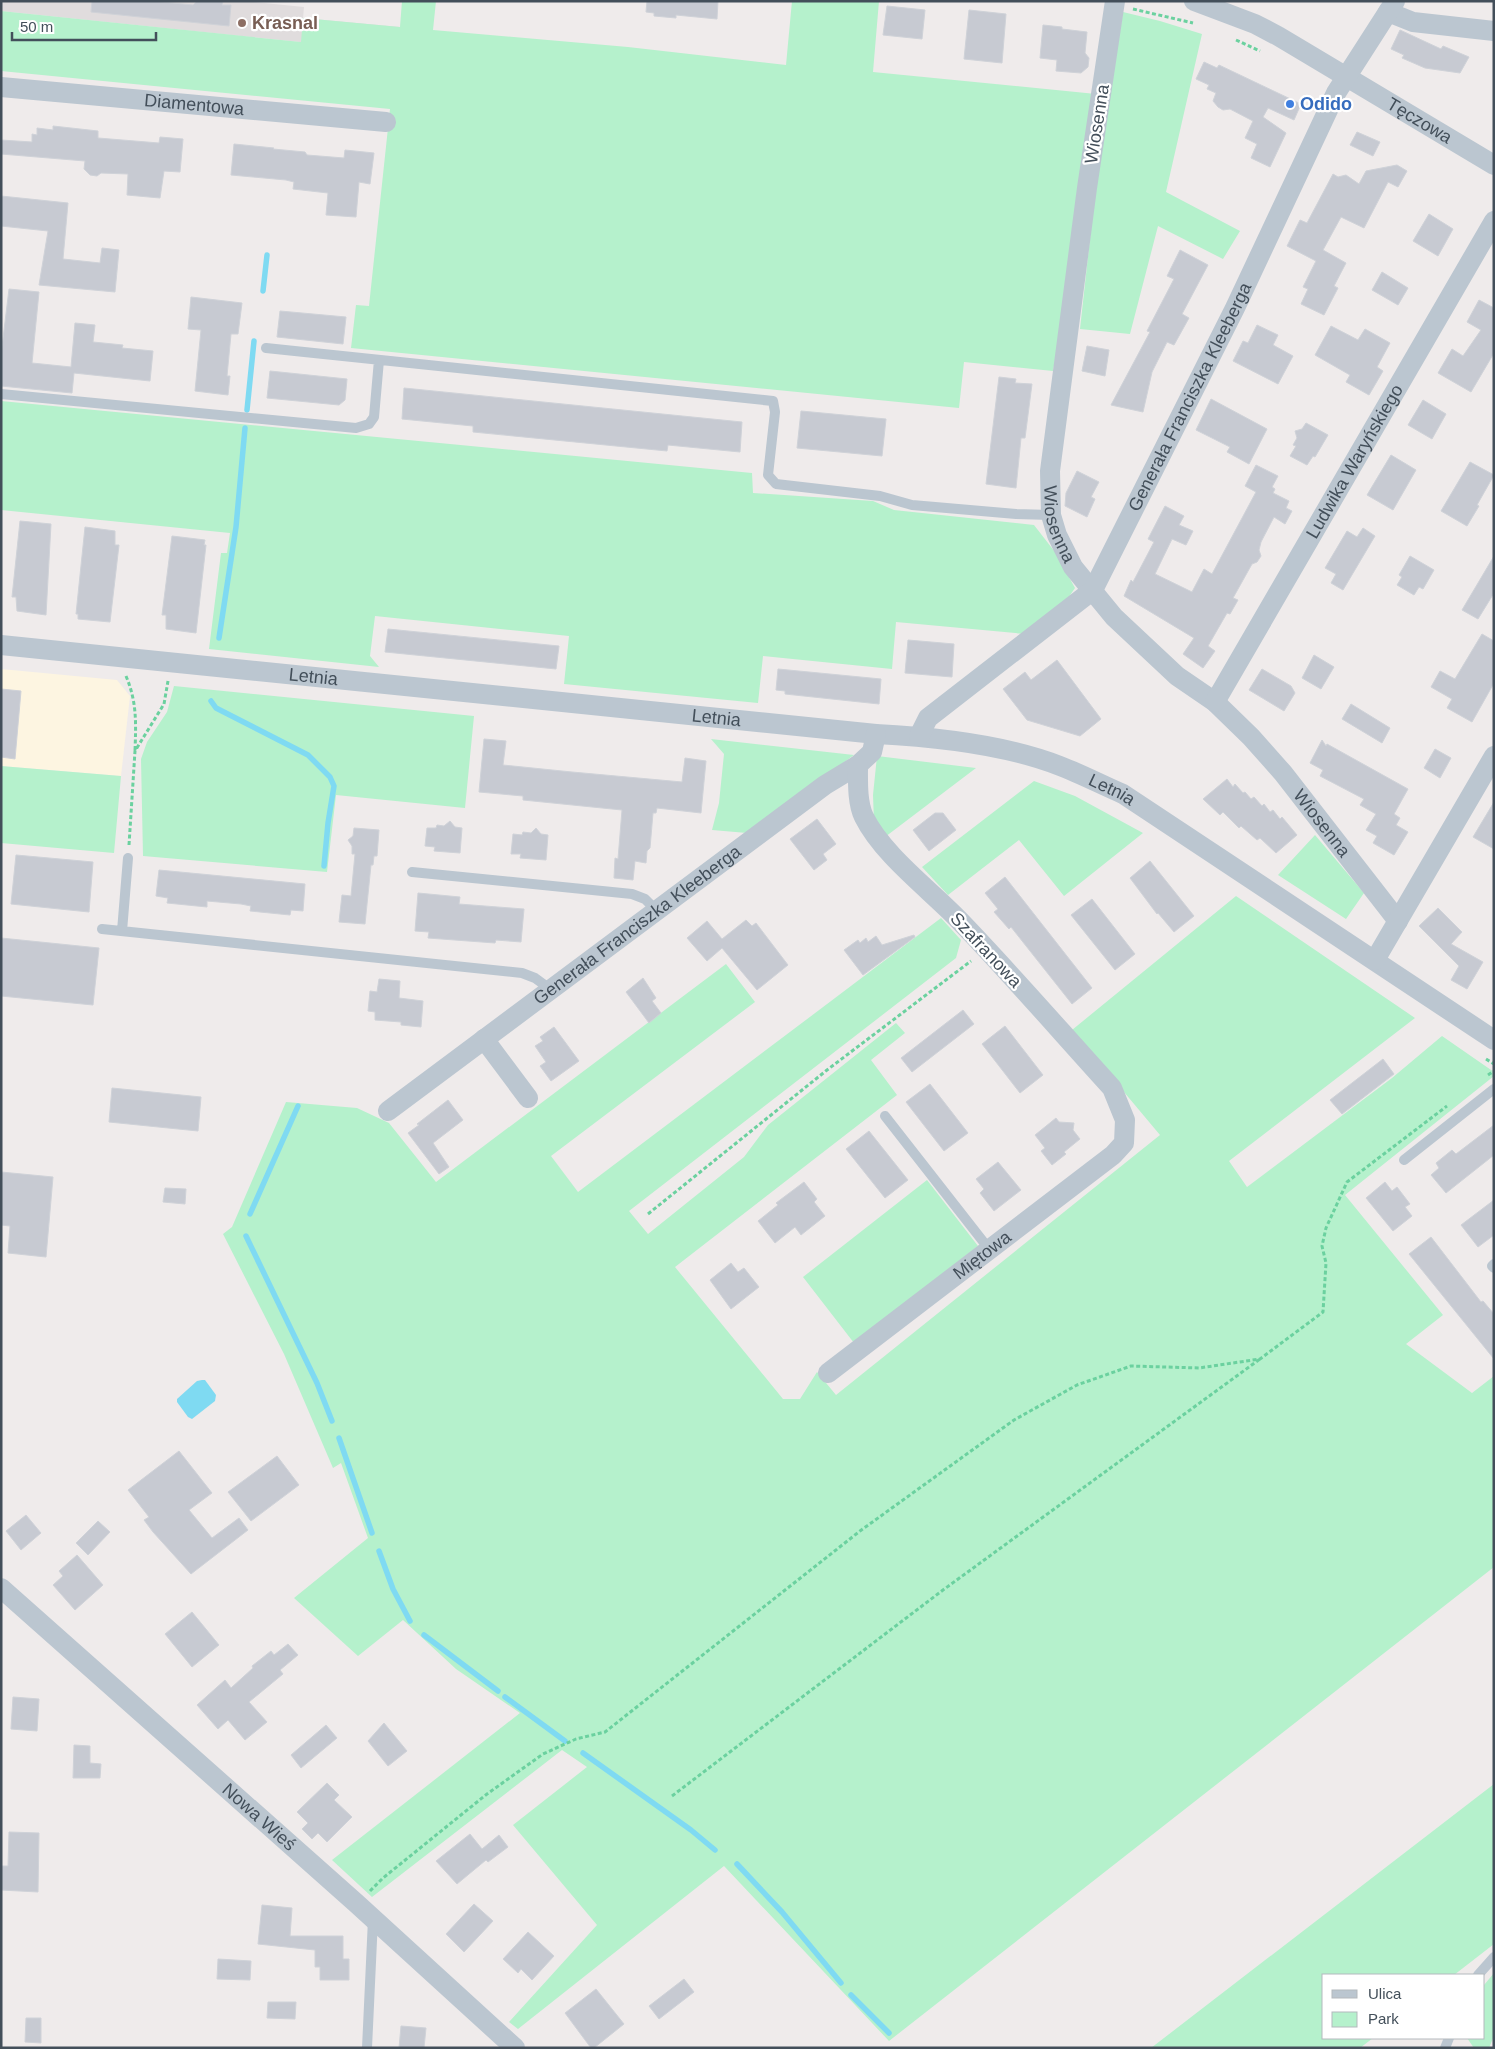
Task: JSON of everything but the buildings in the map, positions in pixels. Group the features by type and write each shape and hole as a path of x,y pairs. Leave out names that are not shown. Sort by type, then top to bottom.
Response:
{"street":[{"name":"Tęczowa","path":"1194,1 1231,7 1494,164"},
{"name":"Wiosenna","path":"1115,3 1087,188 1050,471 1051,515 1057,535 1073,567 1114,617 1177,676 1216,702 1283,773 1398,921"},
{"path":"1391,7 1413,22 1494,31"},
{"name":"Generała Franciszka Kleeberga","path":"918,736 928,718 1093,590 1235,308 1345,76 1391,7"},
{"name":"Diamentowa","path":"1,86 386,122"},
{"name":"Ludwika Waryńskiego","path":"1216,702 1494,221"},
{"name":"Letnia","path":"1,645 876,734 918,736 1006,750 1060,766 1123,794 1375,960"},
{"name":"Generała Franciszka Kleeberga","path":"388,1111 824,786 858,765 872,752 876,734"},
{"path":"1494,756 1375,960 1494,1040"},
{"name":"Szafranowa","path":"858,765 859,792 863,815 874,834 959,920 1112,1088 1125,1120 1124,1132"},
{"path":"484,1039 528,1098"},
{"name":"Miętowa","path":"828,1373 1113,1155 1124,1143 1124,1132"},
{"name":"Nowa Wieś","path":"1,1588 356,1903 515,2048"}],"lane":[{"path":"266,348 773,401 775,412 768,475 776,484 880,496 912,505 1016,514 1051,515"},
{"path":"1,394 356,428 368,424 374,417 379,360"},
{"path":"122,931 128,858"},
{"path":"412,872 632,894 645,899 657,912"},
{"path":"102,929 522,973 550,989"},
{"path":"1404,1160 1494,1089"},
{"path":"885,1116 989,1249"},
{"path":"367,2048 373,1919"},
{"path":"1479,1974 1494,1957"}],"path":[{"path":"1115,3 1198,25"},
{"path":"1228,36 1264,53"},
{"path":"116,675 134,677"},
{"path":"126,676 134,698 136,718 128,858"},
{"path":"160,679 178,681"},
{"path":"135,751 164,704 168,680"},
{"path":"648,1214 827,1070 986,950"},
{"path":"1480,1054 1494,1064"},
{"path":"1483,1078 1494,1071"},
{"path":"672,1796 943,1590 1322,1312 1326,1263 1322,1246 1326,1228 1347,1182 1450,1103"},
{"path":"356,1903 383,1878 487,1794 558,1745 605,1732 860,1531 1014,1420 1077,1385 1131,1366 1199,1368 1260,1359"}],"shaded area":[{"name":"Krasnal","path":"1,1 244,1 304,7 303,18 400,27 397,52 1,11"},
{"path":"1,669 117,680 130,696 121,776 1,766"}],"green space":[{"path":"402,1 436,1 433,30 628,47 786,65 792,1 879,1 873,72 1096,94 1070,280 1053,371 964,362 959,408 351,348 356,305 369,306 390,109 1,71 1,11 301,42 303,18 400,27"},
{"path":"1123,12 1202,34 1166,192 1240,231 1223,259 1158,226 1130,334 1080,329 1096,184"},
{"path":"1,401 752,473 753,493 873,501 894,510 1034,525 1055,552 1075,588 1066,601 1025,634 896,622 892,669 763,656 758,703 564,684 569,636 375,616 370,656 379,667 209,649 221,553 227,553 230,533 1,510"},
{"path":"174,686 474,716 465,808 336,795 327,872 143,856 141,759 147,742 167,712"},
{"path":"711,739 854,755 747,833 712,830 719,803 724,754"},
{"path":"877,756 976,768 885,837 874,822 873,795"},
{"path":"1,766 121,776 114,853 1,843"},
{"path":"1034,781 1075,796 1143,833 1064,896 1019,840 948,895 922,867"},
{"path":"1315,835 1364,893 1346,919 1278,875"},
{"path":"1236,896 1415,1018 1229,1161 1247,1187 1392,1078 1442,1036 1494,1072 1494,1076 1345,1195 1443,1315 1406,1344 1472,1393 1494,1376 1494,1567 889,2041 724,1866 518,2029 509,2022 597,1925 513,1825 587,1767 562,1750 372,1897 332,1860 520,1713 456,1669 403,1620 358,1656 294,1598 368,1538 341,1463 333,1468 284,1354 223,1234 232,1227 286,1102 357,1108 389,1123 436,1182 726,964 755,1002 551,1156 578,1192 941,918 961,940 956,958 629,1211 648,1234 744,1157 768,1125 896,1023 905,1033 871,1060 897,1095 675,1267 783,1399 800,1399 817,1372 836,1395 1160,1135 1072,1030"},
{"path":"927,1180 978,1246 854,1343 803,1277"},
{"path":"1494,1784 1494,1944 1455,1974 1322,1974 1322,2039 1372,2039 1360,2048 1151,2048"},
{"path":"1494,1973 1494,2036 1489,2048 1474,2048 1468,2039 1485,2039 1485,1984"}],"water":[{"path":"205,1380 216,1395 215,1401 192,1419 188,1417 177,1402 177,1399 197,1381"}],"waterway":[{"path":"263,291 267,255"},
{"path":"247,410 254,341"},
{"path":"219,638 236,527 245,428"},
{"path":"211,701 216,708 308,755 330,777 334,786 324,866"},
{"path":"250,1214 298,1106"},
{"path":"246,1236 317,1383 332,1421"},
{"path":"339,1438 372,1533"},
{"path":"379,1551 393,1589 410,1621"},
{"path":"424,1635 498,1691"},
{"path":"505,1697 565,1741"},
{"path":"583,1753 691,1830 715,1850"},
{"path":"737,1864 782,1912 841,1983"},
{"path":"851,1995 889,2033"}],"place":[{"name":"Krasnal","path":"242,23"},
{"name":"Odido","path":"1290,104"}]}
